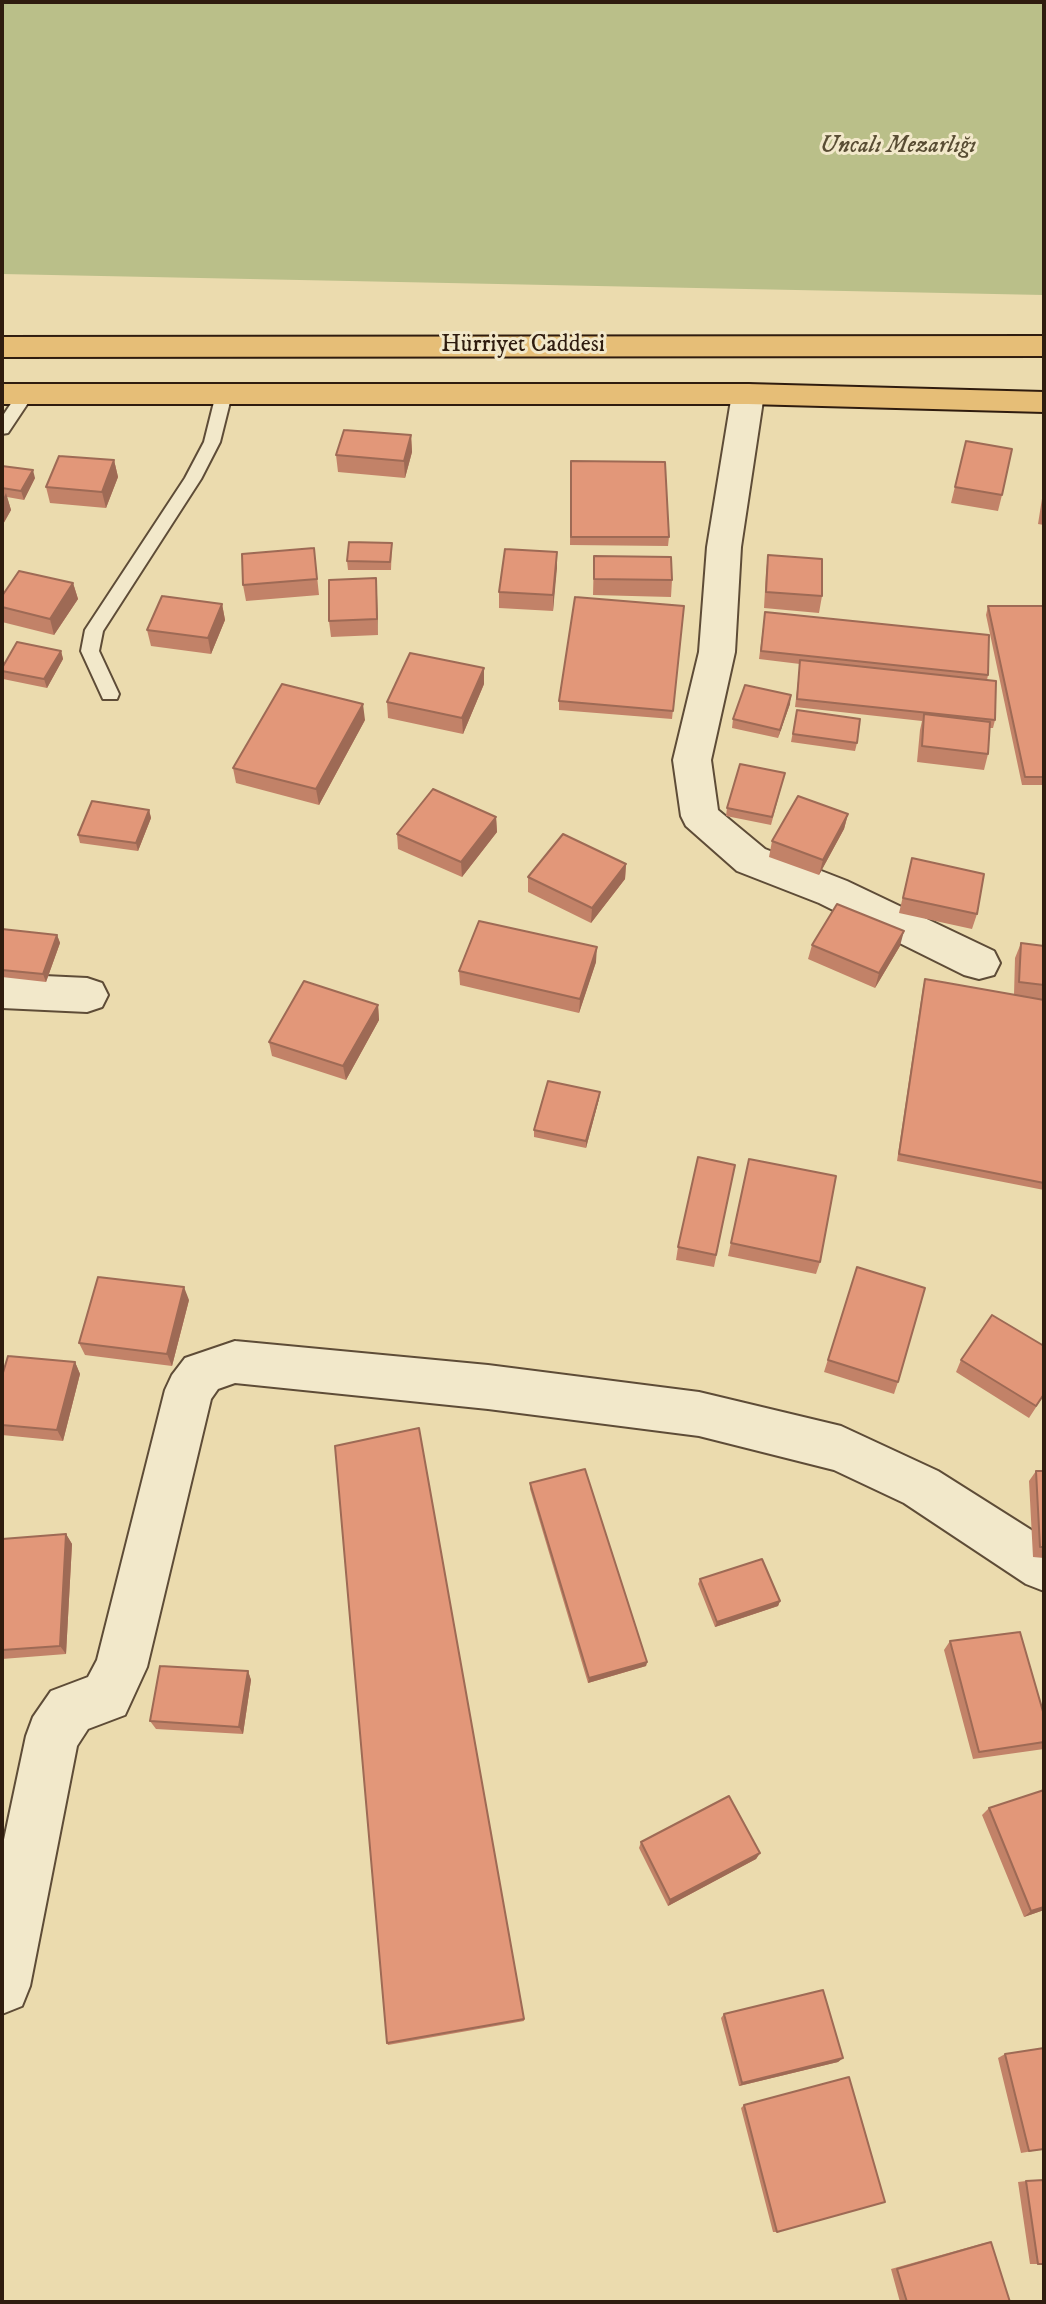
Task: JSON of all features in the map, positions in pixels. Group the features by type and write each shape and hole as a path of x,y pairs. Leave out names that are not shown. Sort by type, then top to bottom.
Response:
{"highway":[{"name":"Hürriyet Caddesi","path":"2,347 1044,346"},
{"path":"14,394 748,394 1044,402"}],"street":[{"path":"748,394 724,547 717,652 692,760 700,816 751,860 833,892 979,963"},
{"path":"2,991 87,995"},
{"path":"2,1986 52,1736 70,1710 106,1696 121,1667 189,1390 202,1373 235,1362 488,1387 699,1414 841,1449 921,1487 1044,1567"}],"lane":[{"path":"2,429 14,394"},
{"path":"110,694 90,651 94,630 193,479 212,442 224,394"}],"green space":[{"name":"Uncalı Mezarlığı","path":"2,2 1044,2 1044,295 2,274"}],"building":[{"path":"344,430 411,435 404,461 336,455"},
{"path":"966,441 1012,449 1002,495 955,487"},
{"path":"59,456 114,460 102,492 46,487"},
{"path":"571,461 665,462 669,537 571,537"},
{"path":"2,466 33,470 21,491 2,488"},
{"path":"349,542 392,543 390,562 347,561"},
{"path":"314,548 317,579 243,585 242,554"},
{"path":"505,549 557,552 553,595 499,592"},
{"path":"768,555 822,559 822,596 766,592"},
{"path":"594,556 671,557 672,580 594,579"},
{"path":"19,571 73,583 50,619 2,607 2,596"},
{"path":"376,578 377,619 329,621 329,580"},
{"path":"162,596 222,604 208,638 147,630"},
{"path":"575,597 684,606 673,711 559,701"},
{"path":"988,606 1044,606 1044,777 1025,777"},
{"path":"765,612 989,635 988,675 761,651"},
{"path":"17,642 61,651 44,679 2,671"},
{"path":"410,653 484,668 462,718 387,702"},
{"path":"800,660 996,681 995,720 797,699"},
{"path":"282,684 363,704 316,789 233,768"},
{"path":"745,685 791,695 780,730 733,719"},
{"path":"797,710 860,719 857,743 793,734"},
{"path":"924,714 990,722 988,754 922,746"},
{"path":"740,764 785,773 772,817 727,808"},
{"path":"433,789 496,817 461,862 397,834"},
{"path":"798,796 848,814 823,860 772,841"},
{"path":"92,801 149,810 136,843 78,835"},
{"path":"563,834 626,864 592,908 528,877"},
{"path":"912,858 984,874 977,914 903,898"},
{"path":"837,904 904,931 879,973 812,945"},
{"path":"479,921 597,947 580,999 459,971"},
{"path":"2,929 57,935 43,974 2,970"},
{"path":"1021,943 1044,946 1044,985 1019,982"},
{"path":"925,979 1044,1000 1044,1183 899,1154"},
{"path":"304,981 378,1005 343,1066 269,1042"},
{"path":"548,1081 600,1092 586,1141 534,1130"},
{"path":"698,1157 735,1165 716,1255 678,1247"},
{"path":"749,1159 836,1176 820,1262 731,1243"},
{"path":"857,1267 925,1288 898,1382 828,1360"},
{"path":"98,1277 184,1287 167,1354 79,1343"},
{"path":"992,1315 1044,1346 1044,1394 1036,1406 961,1360"},
{"path":"8,1356 75,1362 57,1430 2,1425 2,1376"},
{"path":"419,1428 524,2019 387,2043 335,1446"},
{"path":"585,1469 647,1662 589,1678 530,1483"},
{"path":"1036,1471 1044,1471 1044,1547 1040,1547"},
{"path":"66,1534 60,1646 2,1650 2,1539"},
{"path":"762,1559 780,1601 717,1622 700,1579"},
{"path":"1020,1632 1044,1715 1044,1742 979,1752 950,1641"},
{"path":"160,1666 248,1671 239,1727 150,1721"},
{"path":"1044,1790 1044,1907 1031,1911 989,1808"},
{"path":"729,1796 760,1853 670,1900 641,1842"},
{"path":"823,1990 843,2058 742,2083 724,2014"},
{"path":"1044,2048 1044,2149 1029,2151 1005,2054"},
{"path":"849,2077 885,2202 777,2232 744,2105"},
{"path":"1044,2180 1044,2264 1038,2264 1026,2181"},
{"path":"991,2242 1010,2302 907,2302 897,2269"}]}
